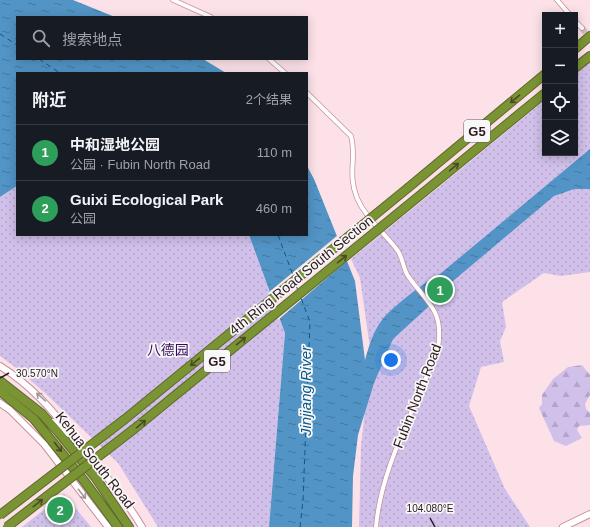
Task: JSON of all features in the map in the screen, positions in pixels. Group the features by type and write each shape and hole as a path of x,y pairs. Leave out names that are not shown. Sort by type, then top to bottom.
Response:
{"highway":[{"path":"576,48 590,36"},
{"path":"578,66 590,56"},
{"name":"4th Ring Road South Section","path":"0,515 126,419 542,76"},
{"name":"4th Ring Road South Section","path":"7,527 134,430 542,95"},
{"name":"Kehua South Road","path":"0,381 42,414 94,477 129,527"},
{"name":"Kehua South Road","path":"0,391 34,419 85,482 118,527"}],"main road":[{"path":"0,366 26,384 47,403 127,503 142,527"},
{"path":"0,403 10,410 44,444 108,527"},
{"path":"42,414 77,440"},
{"path":"563,527 590,514"}],"street":[{"path":"173,0 209,16"},
{"path":"557,0 567,12"},
{"path":"578,24 582,28"},
{"path":"270,60 284,72"},
{"name":"Fubin North Road","path":"308,94 351,136 353,143 352,178 357,198 369,218 398,252 404,268 432,307 439,321 440,331 438,348 388,475 377,515 376,527"}],"green space":[{"path":"590,62 590,272 561,276 544,273 502,302 506,327 500,341 504,362 481,367 469,406 505,489 530,527 359,527 361,446 371,355 360,278 351,259 542,102 542,156 578,156 578,72"},
{"name":"八德园","path":"16,187 16,236 249,236 285,333 269,527 158,527 118,463 45,393 0,356 0,197"},
{"path":"582,365 590,375 590,395 585,404 586,409 590,413 590,425 579,426 577,430 582,438 566,446 554,441 539,408 542,404 542,395 553,379 568,367"},
{"path":"64,494 91,527 22,527"}],"water":[{"path":"0,0 73,0 113,16 16,16 16,60 205,60 224,72 16,72 16,187 0,197"},
{"name":"Jinjiang River","path":"590,149 590,189 574,189 554,196 453,281 448,289 393,339 374,383 358,435 353,476 352,527 269,527 285,333 249,236 308,236 308,168 314,179 355,281 365,360 376,329 382,320 418,288 440,274"}],"pier":[{"path":"338,235 348,260 278,320 268,293"}],"ferry route":[{"path":"0,34 16,44"},
{"path":"40,60 58,72"},
{"path":"278,236 294,278"},
{"path":"296,285 298,291"},
{"path":"300,527 303,500 310,322 301,298"}],"tunnel":[{"path":"582,28 590,39"}],"place":[{"name":"中和湿地公园","path":"440,290"},
{"name":"Guixi Ecological Park","path":"60,510"}]}
